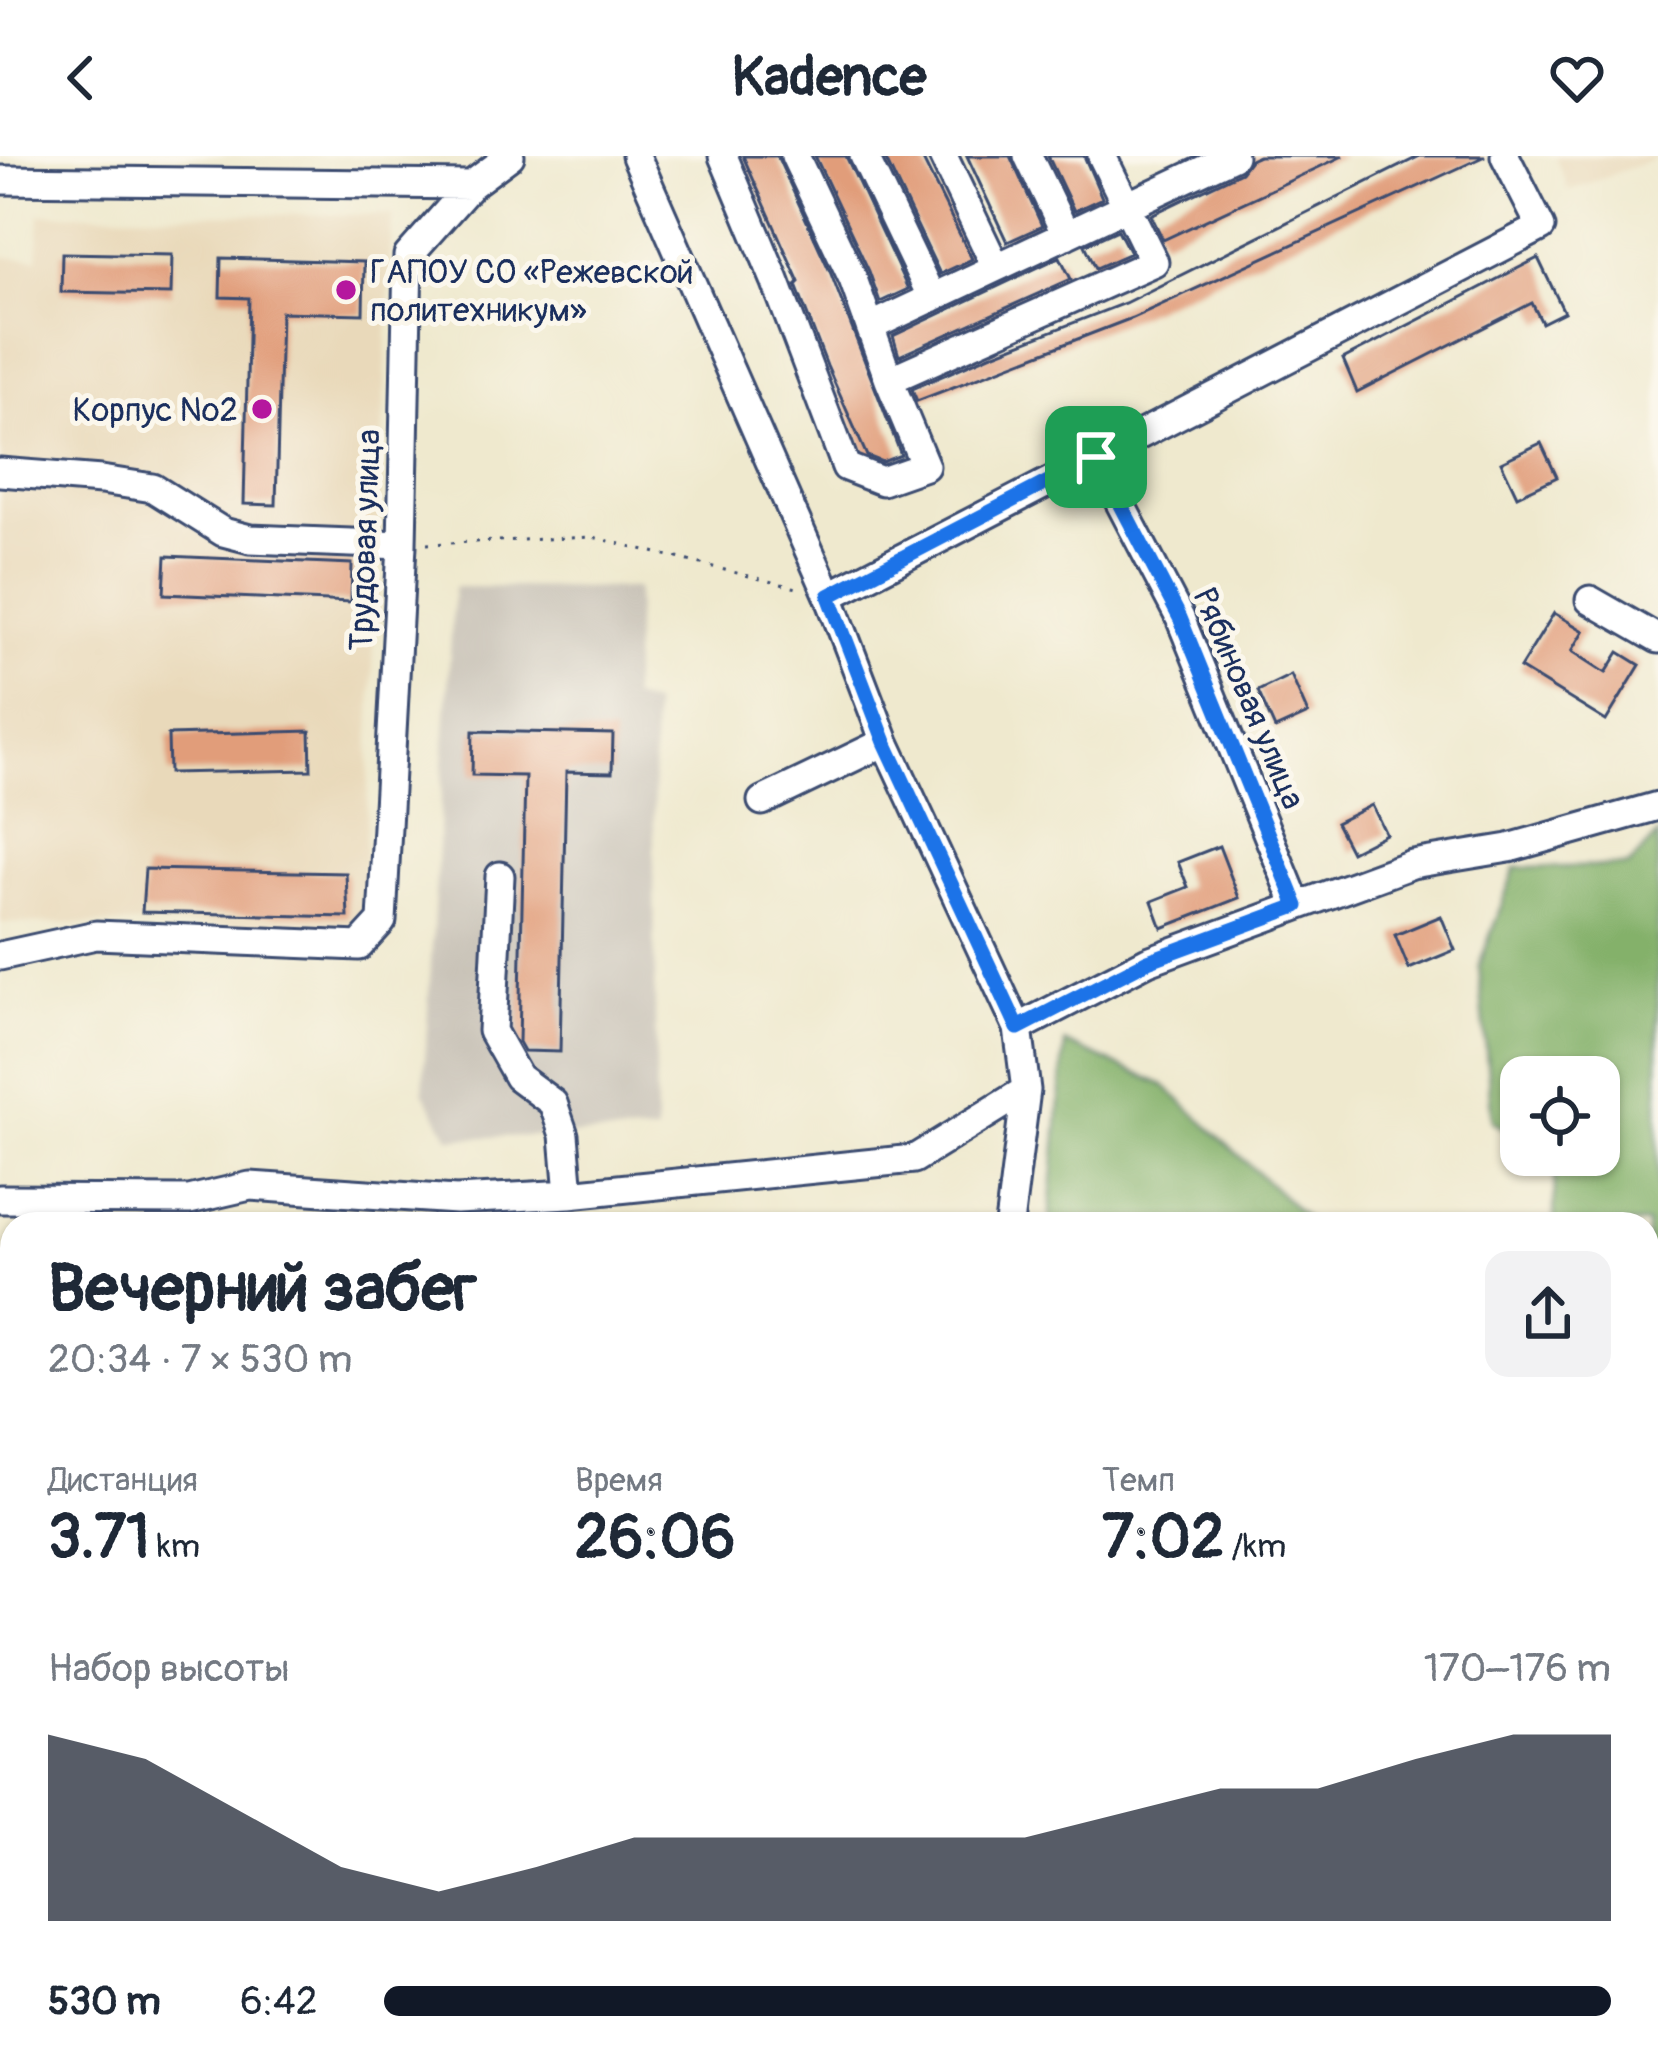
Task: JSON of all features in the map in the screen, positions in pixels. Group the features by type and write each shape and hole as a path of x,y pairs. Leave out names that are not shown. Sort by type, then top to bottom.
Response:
{"street":[{"name":"Трудовая улица","path":"0,956 96,935 359,946 382,921 402,545 408,256 472,185 510,156"},
{"path":"636,156 829,596 885,742 1018,1028 1026,1090 1011,1212"},
{"path":"722,156 846,467 882,481 925,466 853,279 795,156"},
{"path":"864,156 932,298"},
{"path":"943,156 996,267"},
{"path":"1028,156 1066,235"},
{"path":"889,380 1154,262 1102,156"},
{"path":"870,327 1232,156"},
{"path":"829,596 1541,226 1505,156"},
{"path":"0,180 472,185"},
{"name":"Рябиновая улица","path":"1096,457 1180,618 1297,906"},
{"path":"0,472 153,488 223,532 250,539 402,545"},
{"path":"1590,600 1658,639"},
{"path":"762,801 885,742"},
{"path":"1018,1028 1148,961 1412,864 1509,848 1658,806"},
{"path":"500,877 492,1031 518,1077 554,1103 564,1135 569,1194"},
{"path":"0,1199 189,1200 250,1186 456,1200 569,1194 914,1159 1026,1090"}],"path":[{"path":"402,545 593,537 829,596"}],"shaded area":[{"path":"1555,156 1658,156 1658,157 1569,191"},
{"path":"40,214 392,215 362,927 0,923 0,257 38,259"},
{"path":"454,587 637,588 631,697 653,706 656,1133 450,1138 423,1091"}],"green space":[{"path":"1658,835 1658,1212 1554,1212 1555,1176 1620,1176 1620,1056 1500,1056 1500,1126 1492,1121 1479,966 1515,868 1628,866"},
{"path":"1065,1043 1164,1085 1299,1212 1050,1212"}],"building":[{"path":"743,156 777,156 831,274 901,455 882,462 867,456 827,366 796,285 799,282"},
{"path":"815,156 846,156 908,289 880,302"},
{"path":"884,156 921,156 972,259 940,274"},
{"path":"967,156 1010,156 1042,226 1007,242"},
{"path":"1048,156 1084,156 1102,198 1074,211"},
{"path":"1259,156 1343,156 1163,240 1151,215 1241,172"},
{"path":"1420,156 1485,156 1132,318 917,401 912,389 1125,303"},
{"path":"1118,230 1130,253 1096,268 1085,245"},
{"path":"62,253 172,255 171,294 61,292"},
{"path":"1060,257 1071,279 899,356 893,336"},
{"name":"Корпус №2","path":"221,258 364,262 363,314 281,312 276,505 244,504 249,298 220,297"},
{"path":"1538,258 1564,312 1542,323 1532,303 1357,392 1343,359"},
{"path":"1541,443 1557,477 1517,496 1501,462"},
{"path":"166,556 352,564 351,602 164,594"},
{"path":"1554,613 1584,631 1572,651 1606,673 1619,652 1640,665 1606,721 1520,668"},
{"path":"1291,675 1308,714 1275,729 1258,691"},
{"path":"310,731 311,770 169,773 168,735"},
{"path":"473,731 613,734 612,773 566,772 560,1052 524,1051 519,1042 525,776 472,775"},
{"path":"1372,805 1386,834 1351,852 1336,823"},
{"path":"1219,846 1239,898 1162,928 1152,901 1188,887 1178,862"},
{"path":"145,869 346,873 348,917 142,912"},
{"path":"1441,916 1455,950 1409,969 1395,935"}],"place":[{"name":"ГАПОУ СО «Режевской политехникум»","path":"346,290"},
{"name":"Корпус №2","path":"262,409"}],"route":[{"path":"1096,457 1180,618 1297,906 1148,961 1018,1028 885,742 829,596 1096,457"}]}
